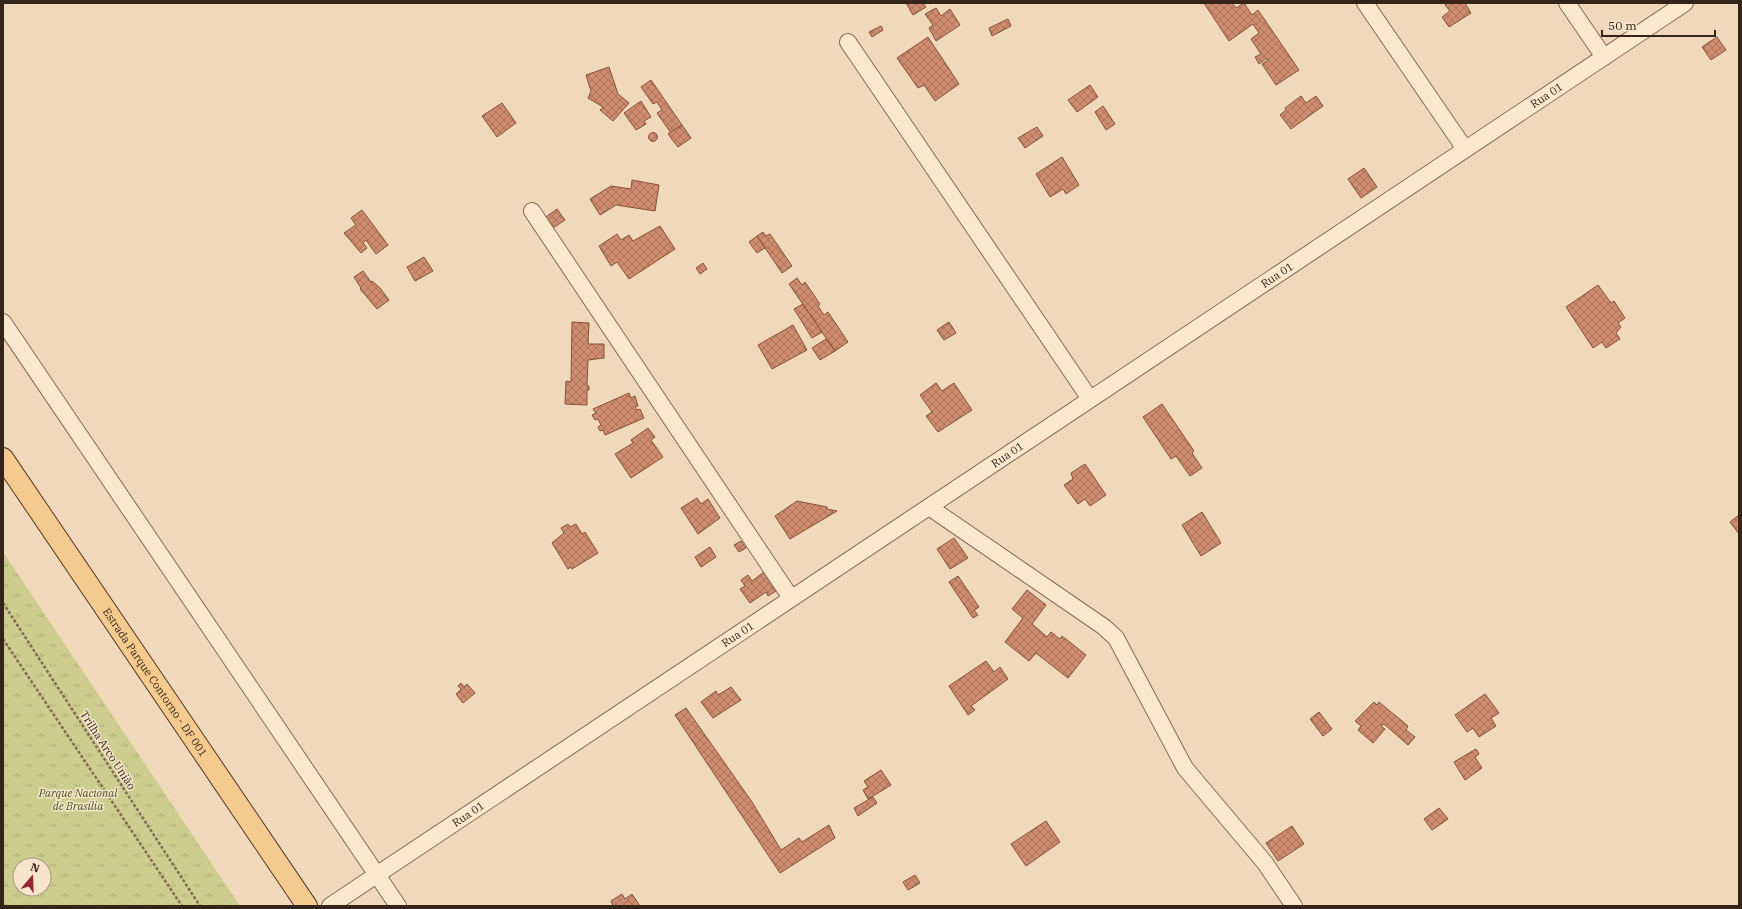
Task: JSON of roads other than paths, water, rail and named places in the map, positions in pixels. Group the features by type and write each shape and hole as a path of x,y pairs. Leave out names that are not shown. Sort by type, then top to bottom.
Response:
{"main road":[{"name":"Estrada Parque Contorno - DF 001","path":"3,458 307,906"}],"street":[{"path":"1365,3 1465,149"},
{"path":"1567,3 1604,57"},
{"name":"Rua 01","path":"330,906 1685,3"},
{"path":"848,42 1090,399"},
{"path":"532,211 791,598"},
{"path":"3,322 398,906"},
{"path":"929,507 1104,627 1116,638 1185,768 1265,863 1294,906"}],"park label":[{"name":"Parque Nacional de Brasília","path":"78,799"}]}
